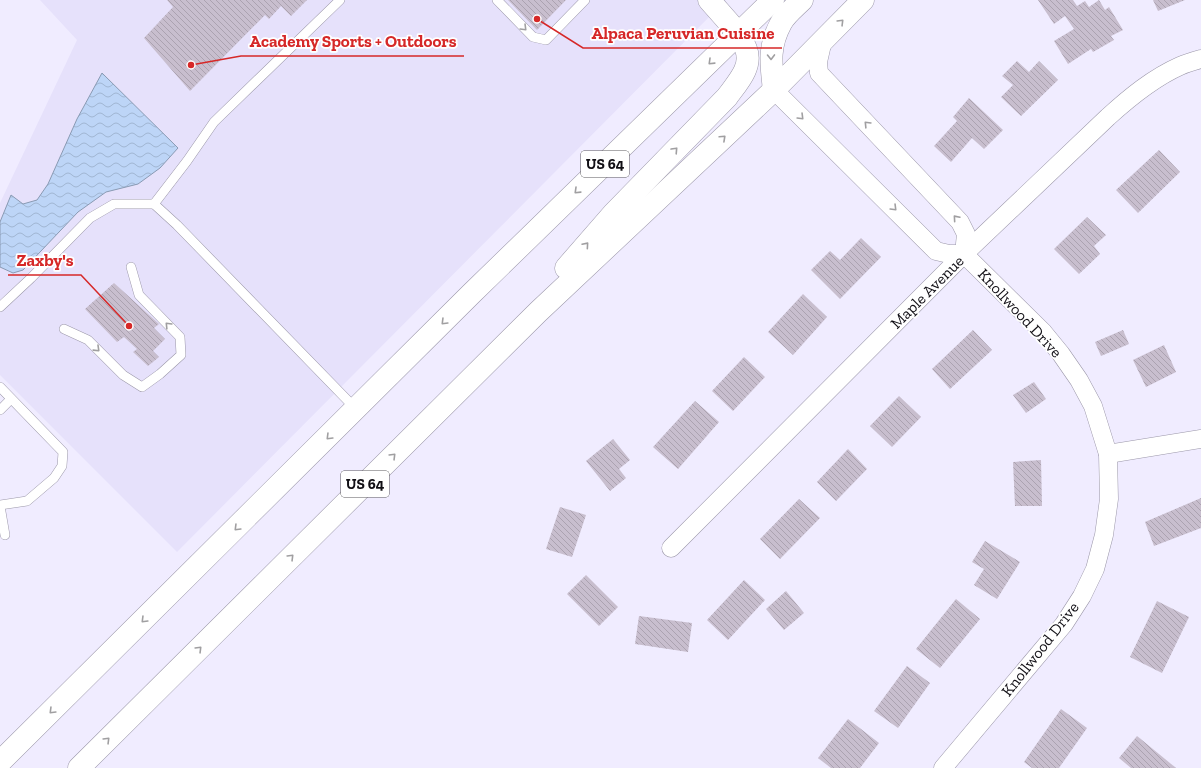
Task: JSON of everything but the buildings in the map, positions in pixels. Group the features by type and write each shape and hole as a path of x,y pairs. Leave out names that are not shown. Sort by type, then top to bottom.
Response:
{"main road":[{"path":"509,341 537,301 613,214 727,97 741,76 748,63 746,49 739,34 709,0"},
{"name":"US 64","path":"0,762 477,289 773,0"},
{"path":"774,90 771,56 772,45 781,22 802,0"},
{"name":"US 64","path":"80,768 509,341 774,90 863,0"}],"street":[{"name":"Knollwood Drive","path":"823,40 818,62 819,73 960,222 966,234 964,254"},
{"name":"Maple Avenue","path":"671,548 964,254 1131,96 1180,66 1201,59"},
{"name":"Knollwood Drive","path":"774,90 936,251 949,254 964,254 1043,332 1079,380 1093,406 1102,429 1108,454 1109,499 1104,535 1094,569 1082,596 1064,624 948,767"},
{"path":"1108,454 1201,439"}],"lane":[{"path":"154,204 187,161 214,122 340,0"},
{"path":"497,0 534,37 546,40 585,0"},
{"path":"0,307 90,218 114,204 154,204 177,224 357,409"},
{"path":"64,329 88,340 123,375 142,387 181,355 180,337 139,295 131,267"},
{"path":"0,387 63,452 62,466 54,478 27,501 0,505 5,535"},
{"path":"0,410 11,399"}],"shaded area":[{"path":"40,0 726,0 177,552 0,375 0,203 77,40"}],"water":[{"path":"102,73 178,148 160,168 138,184 106,192 78,212 23,270 13,273 0,267 0,222 11,195 23,204 37,200 48,184 77,119"}],"place":[{"name":"Alpaca Peruvian Cuisine","path":"537,19"},
{"name":"Academy Sports + Outdoors","path":"191,65"},
{"name":"Zaxby's","path":"129,326"}]}
